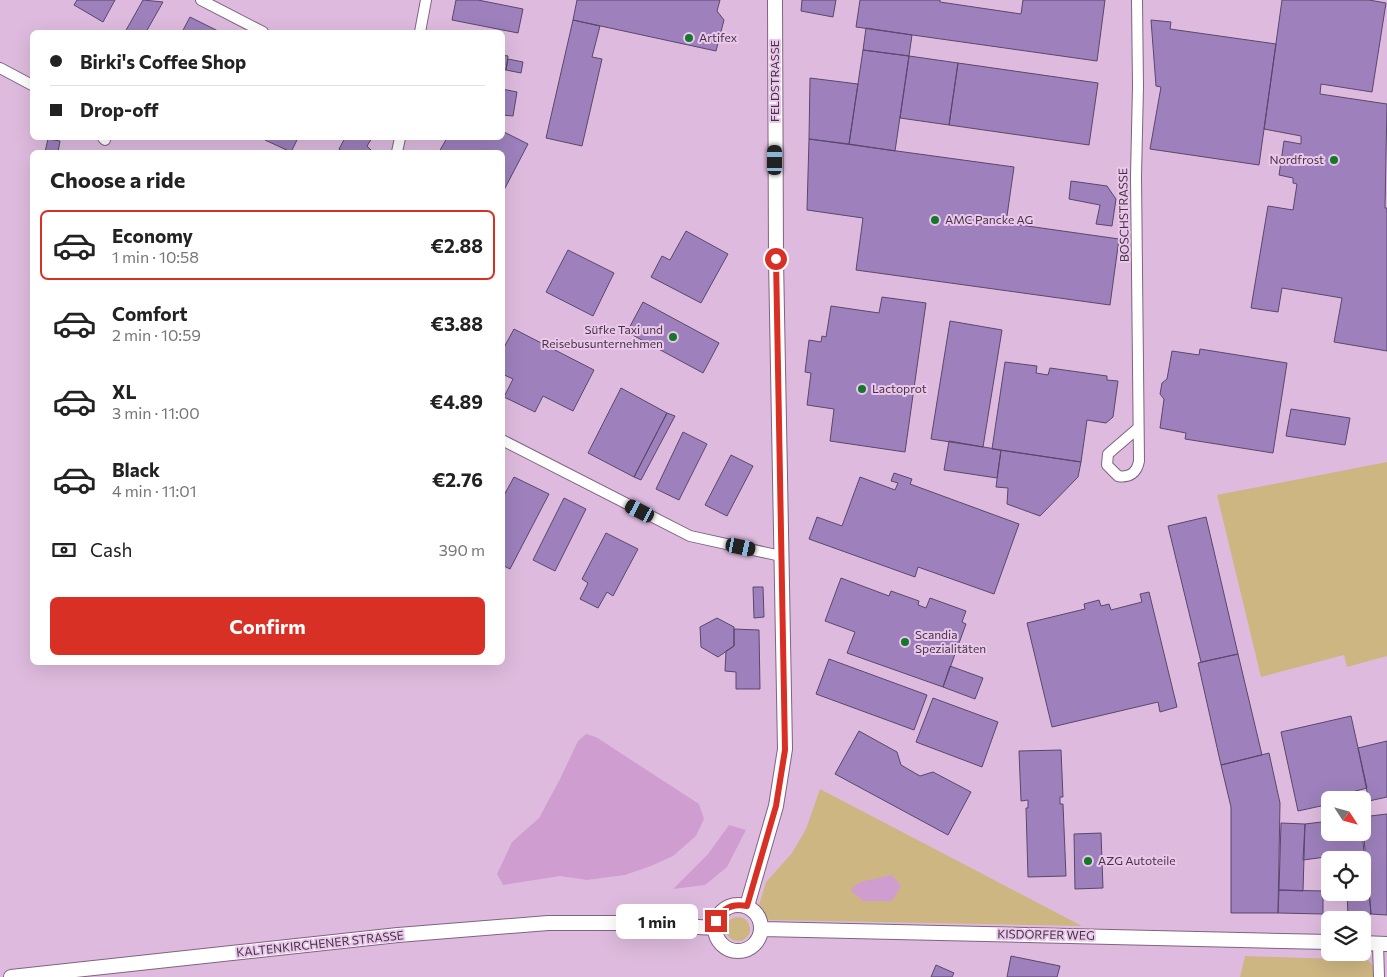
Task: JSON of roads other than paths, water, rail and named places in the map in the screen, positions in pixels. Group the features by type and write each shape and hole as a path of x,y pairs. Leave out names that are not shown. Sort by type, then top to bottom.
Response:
{"street":[{"path":"201,0 260,30"},
{"path":"420,30 426,0"},
{"name":"FELDSTRASSE","path":"747,906 776,806 783,764 785,731 774,0"},
{"name":"BOSCHSTRASSE","path":"1137,0 1138,429 1138,466 1130,475 1118,476 1108,465 1108,454 1138,429"},
{"path":"0,68 30,84"},
{"path":"505,442 690,536 781,556"},
{"path":"739,904 747,906 758,915 761,929 755,944 742,951 727,948 721,943 715,928 719,914 725,909 739,904"},
{"name":"KALTENKIRCHENER STRASSE","path":"12,977 398,935 548,923 630,923 715,928"},
{"name":"KISDORFER WEG","path":"761,929 1321,942"},
{"path":"1379,977 1382,944"}],"place":[{"name":"Artifex","path":"689,38"},
{"name":"Nordfrost","path":"1334,160"},
{"name":"AMC Pancke AG","path":"935,220"},
{"name":"Süfke Taxi und Reisebusunternehmen","path":"673,337"},
{"name":"Lactoprot","path":"862,389"},
{"name":"Scandia Spezialitäten","path":"905,642"},
{"name":"AZG Autoteile","path":"1088,861"}]}
